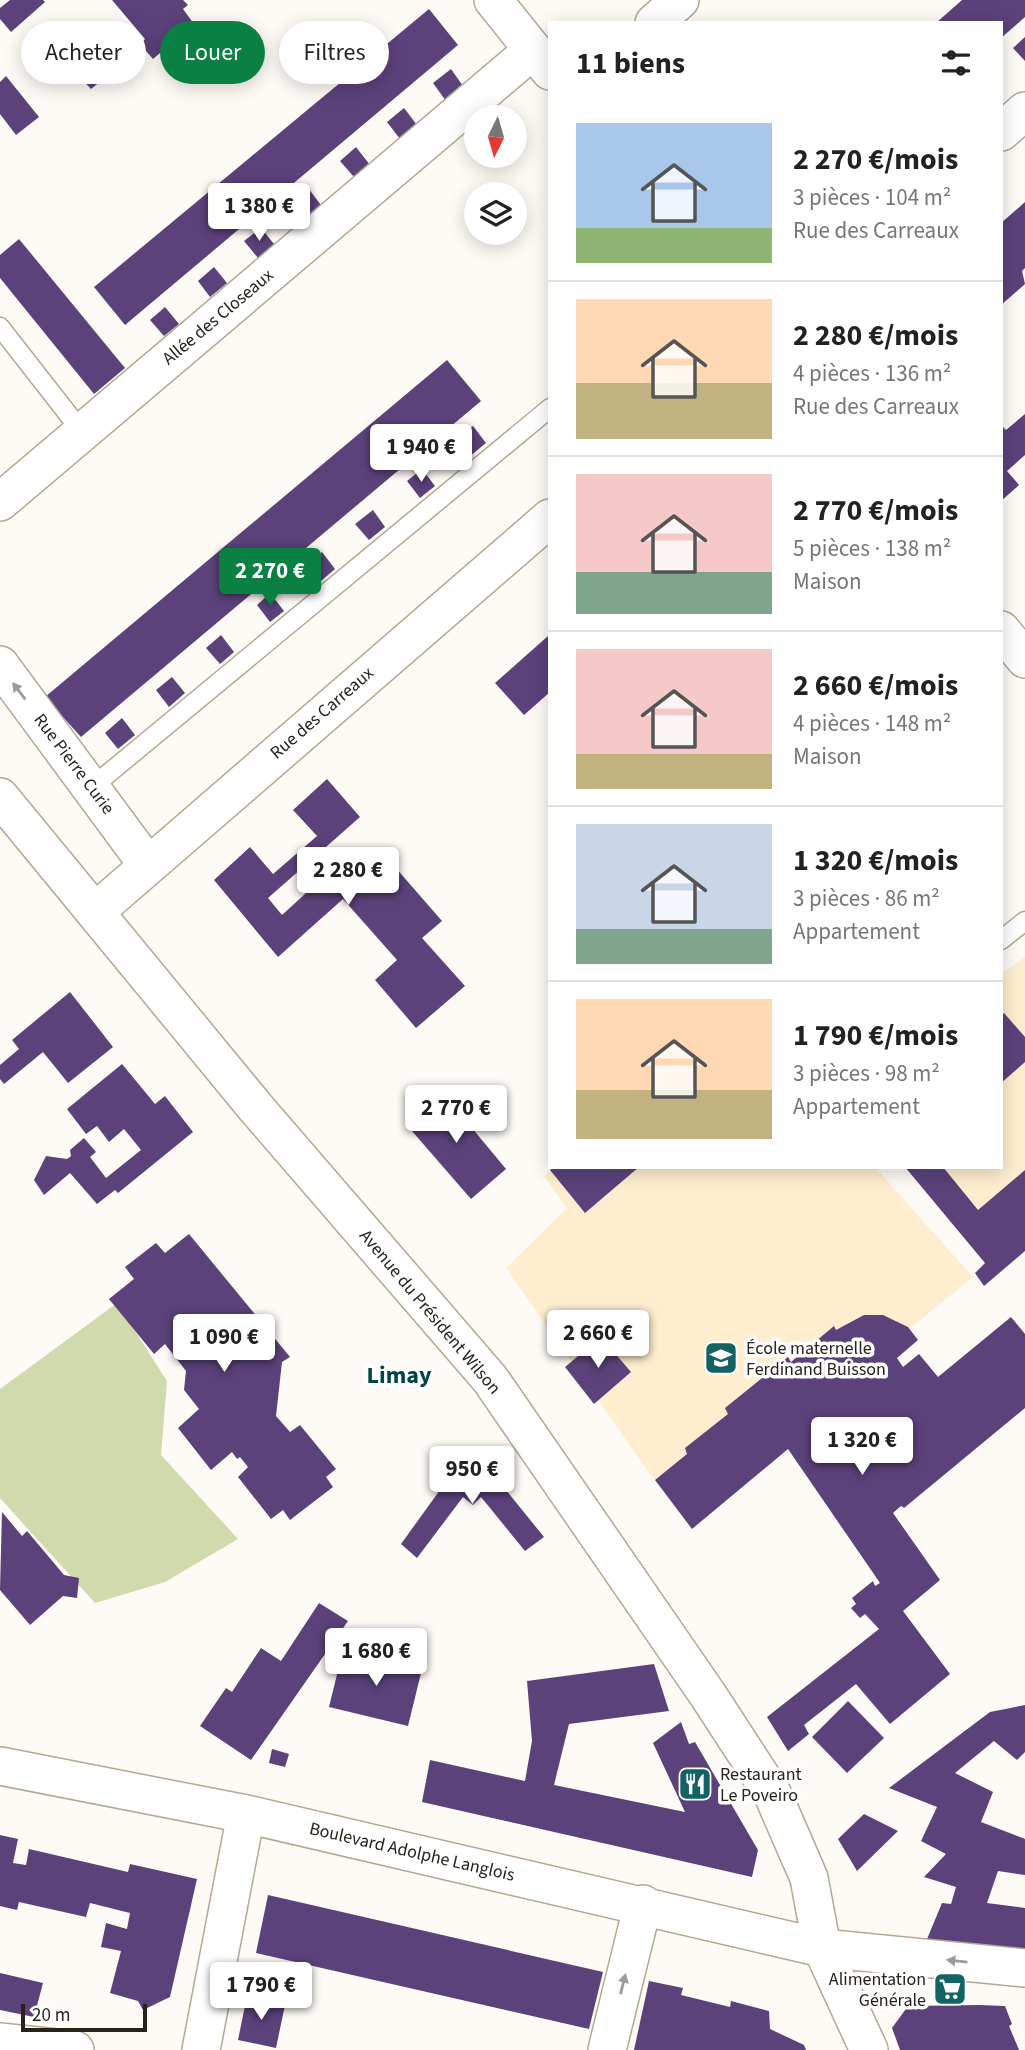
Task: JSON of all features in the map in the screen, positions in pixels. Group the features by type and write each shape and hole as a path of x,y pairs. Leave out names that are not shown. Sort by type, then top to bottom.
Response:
{"street":[{"path":"494,0 541,61"},
{"path":"656,21 680,0"},
{"name":"Allée des Closeaux","path":"0,502 82,432 541,61"},
{"path":"1003,130 1025,111"},
{"name":"Rue des Carreaux","path":"96,911 147,864 548,520"},
{"path":"1003,632 1025,659"},
{"name":"Rue Pierre Curie","path":"0,665 147,864"},
{"name":"Avenue du Président Wilson","path":"0,797 256,1108 490,1379 708,1695 773,1795 809,1878 822,1948 869,2050"},
{"name":"Boulevard Adolphe Langlois","path":"0,1766 246,1814 643,1904 822,1948 1025,1968"},
{"path":"201,2050 246,1814"},
{"path":"607,2050 643,1904"},
{"path":"0,2042 75,2050"}],"lane":[{"path":"0,327 82,432"},
{"path":"92,787 548,410"},
{"path":"1003,938 1025,921"}],"shaded area":[{"path":"1025,957 1025,1235 989,1263 910,1169 1003,1169 1003,973"},
{"name":"École maternelle Ferdinand Buisson","path":"553,1169 877,1169 973,1277 840,1385 687,1516 647,1470 506,1268 567,1208 544,1176"}],"green space":[{"path":"117,1303 167,1381 161,1455 238,1539 165,1582 95,1603 0,1498 0,1389"}],"building":[{"path":"10,0 45,2 11,32 0,19 0,8"},
{"path":"112,0 183,0 188,5 183,9 192,21 160,21 160,53 153,59 146,51 146,21 130,21"},
{"path":"962,0 1025,0 1025,17 1003,36 1003,21 938,21"},
{"path":"429,9 458,45 125,325 94,287 339,84 389,84 389,42"},
{"path":"1025,37 1025,61 1013,48"},
{"path":"451,69 463,86 446,101 433,83"},
{"path":"6,76 39,117 16,135 0,114 0,82"},
{"path":"404,108 417,125 400,139 387,122"},
{"path":"356,147 370,165 354,177 340,161"},
{"path":"308,188 321,205 307,217 294,200"},
{"path":"1025,202 1025,268 1022,271 1025,284 1003,303 1003,221"},
{"path":"261,228 274,244 258,258 244,241"},
{"path":"19,239 125,368 94,394 0,278 0,255"},
{"path":"214,267 227,283 210,297 198,281"},
{"path":"165,307 179,324 164,336 150,320"},
{"path":"447,360 481,401 81,737 45,697"},
{"path":"1025,414 1025,455 1007,471 1019,485 1003,499 1003,427 1006,430"},
{"path":"473,426 486,443 469,457 455,440"},
{"path":"422,469 435,486 420,498 407,481"},
{"path":"373,510 385,527 369,540 355,524"},
{"path":"322,552 335,569 321,581 308,564"},
{"path":"270,593 284,611 270,622 257,605"},
{"path":"221,635 234,652 220,664 206,648"},
{"path":"548,636 548,694 524,715 495,683"},
{"path":"172,677 185,693 169,707 156,690"},
{"path":"122,718 135,735 118,749 105,733"},
{"path":"327,779 360,817 268,898 282,915 352,851 371,874 388,859 442,921 422,938 465,986 416,1028 375,980 397,960 343,899 278,957 214,880 250,847 273,874 317,836 293,810"},
{"path":"70,992 113,1047 68,1083 43,1052 4,1084 0,1079 0,1065 19,1049 12,1040"},
{"path":"1003,1014 1025,1037 1025,1062 1003,1081"},
{"path":"122,1064 155,1104 165,1096 193,1132 118,1193 115,1190 97,1204 70,1173 44,1195 34,1180 46,1156 67,1159 71,1156 70,1150 84,1138 96,1152 90,1157 106,1178 141,1150 124,1129 109,1142 97,1126 86,1134 67,1109"},
{"path":"442,1092 506,1169 471,1199 405,1123"},
{"path":"551,1169 637,1169 585,1213"},
{"path":"907,1169 945,1169 978,1210 1025,1170 1025,1251 984,1286 975,1273 985,1263"},
{"path":"189,1234 290,1357 282,1362 276,1416 290,1432 300,1425 336,1469 326,1477 333,1487 290,1520 283,1510 271,1519 238,1477 248,1467 240,1457 237,1459 232,1452 211,1470 178,1428 199,1409 184,1390 186,1371 165,1344 154,1354 109,1299 134,1279 125,1267 156,1243 165,1253"},
{"path":"864,1315 883,1315 908,1327 918,1340 897,1358 903,1367 919,1354 938,1377 1011,1317 1025,1334 1025,1408 904,1508 901,1506 893,1513 940,1580 903,1611 950,1674 890,1724 856,1684 804,1725 809,1734 788,1751 767,1717 879,1629 865,1614 860,1618 851,1608 856,1604 852,1598 873,1581 875,1586 880,1583 788,1449 692,1529 655,1480 687,1454 685,1448 728,1414 725,1408 788,1357 791,1362 834,1326 836,1330"},
{"path":"601,1337 631,1372 594,1404 565,1367"},
{"path":"471,1447 544,1537 525,1551 481,1497 473,1505 463,1497 417,1558 401,1544"},
{"path":"2,1512 22,1536 27,1531 64,1575 79,1578 77,1598 63,1596 30,1625 0,1590"},
{"path":"319,1603 348,1621 251,1760 200,1726 226,1688 232,1692 261,1648 281,1661"},
{"path":"343,1650 422,1669 408,1726 329,1707"},
{"path":"654,1664 669,1711 569,1724 554,1785 685,1812 653,1743 681,1722 689,1744 695,1742 758,1850 752,1877 422,1802 430,1760 525,1781 532,1741 527,1681"},
{"path":"848,1701 884,1738 847,1773 812,1737"},
{"path":"1025,1705 1025,1752 1017,1760 994,1741 955,1773 993,1792 981,1822 1025,1839 1025,1875 998,1871 987,1903 1025,1908 1025,1949 922,1951 942,1903 951,1904 956,1887 924,1877 946,1854 921,1841 937,1807 889,1788 990,1712"},
{"path":"272,1749 289,1754 285,1767 269,1763"},
{"path":"864,1814 898,1831 857,1871 838,1839"},
{"path":"0,1835 18,1839 13,1863 26,1865 29,1849 128,1872 130,1864 197,1879 170,1997 143,2010 138,2001 110,1993 121,1951 101,1947 106,1923 127,1929 130,1913 90,1903 86,1917 19,1902 17,1910 0,1906"},
{"path":"268,1895 603,1972 589,2029 256,1953"},
{"path":"0,1973 43,1983 34,2017 0,2010"},
{"path":"649,1981 683,1988 681,1995 730,2007 731,2001 769,2011 770,2029 804,2045 806,2050 634,2050"},
{"path":"247,1996 285,2005 276,2048 238,2040"},
{"path":"908,2006 1005,2006 1012,2024 1009,2026 1019,2050 900,2050 892,2028"}],"place":[{"name":"École maternelle Ferdinand Buisson","path":"721,1358"},
{"name":"Restaurant Le Poveiro","path":"695,1784"},
{"name":"Alimentation Générale","path":"950,1989"}],"district":[{"name":"Limay","path":"399,1375"}]}
